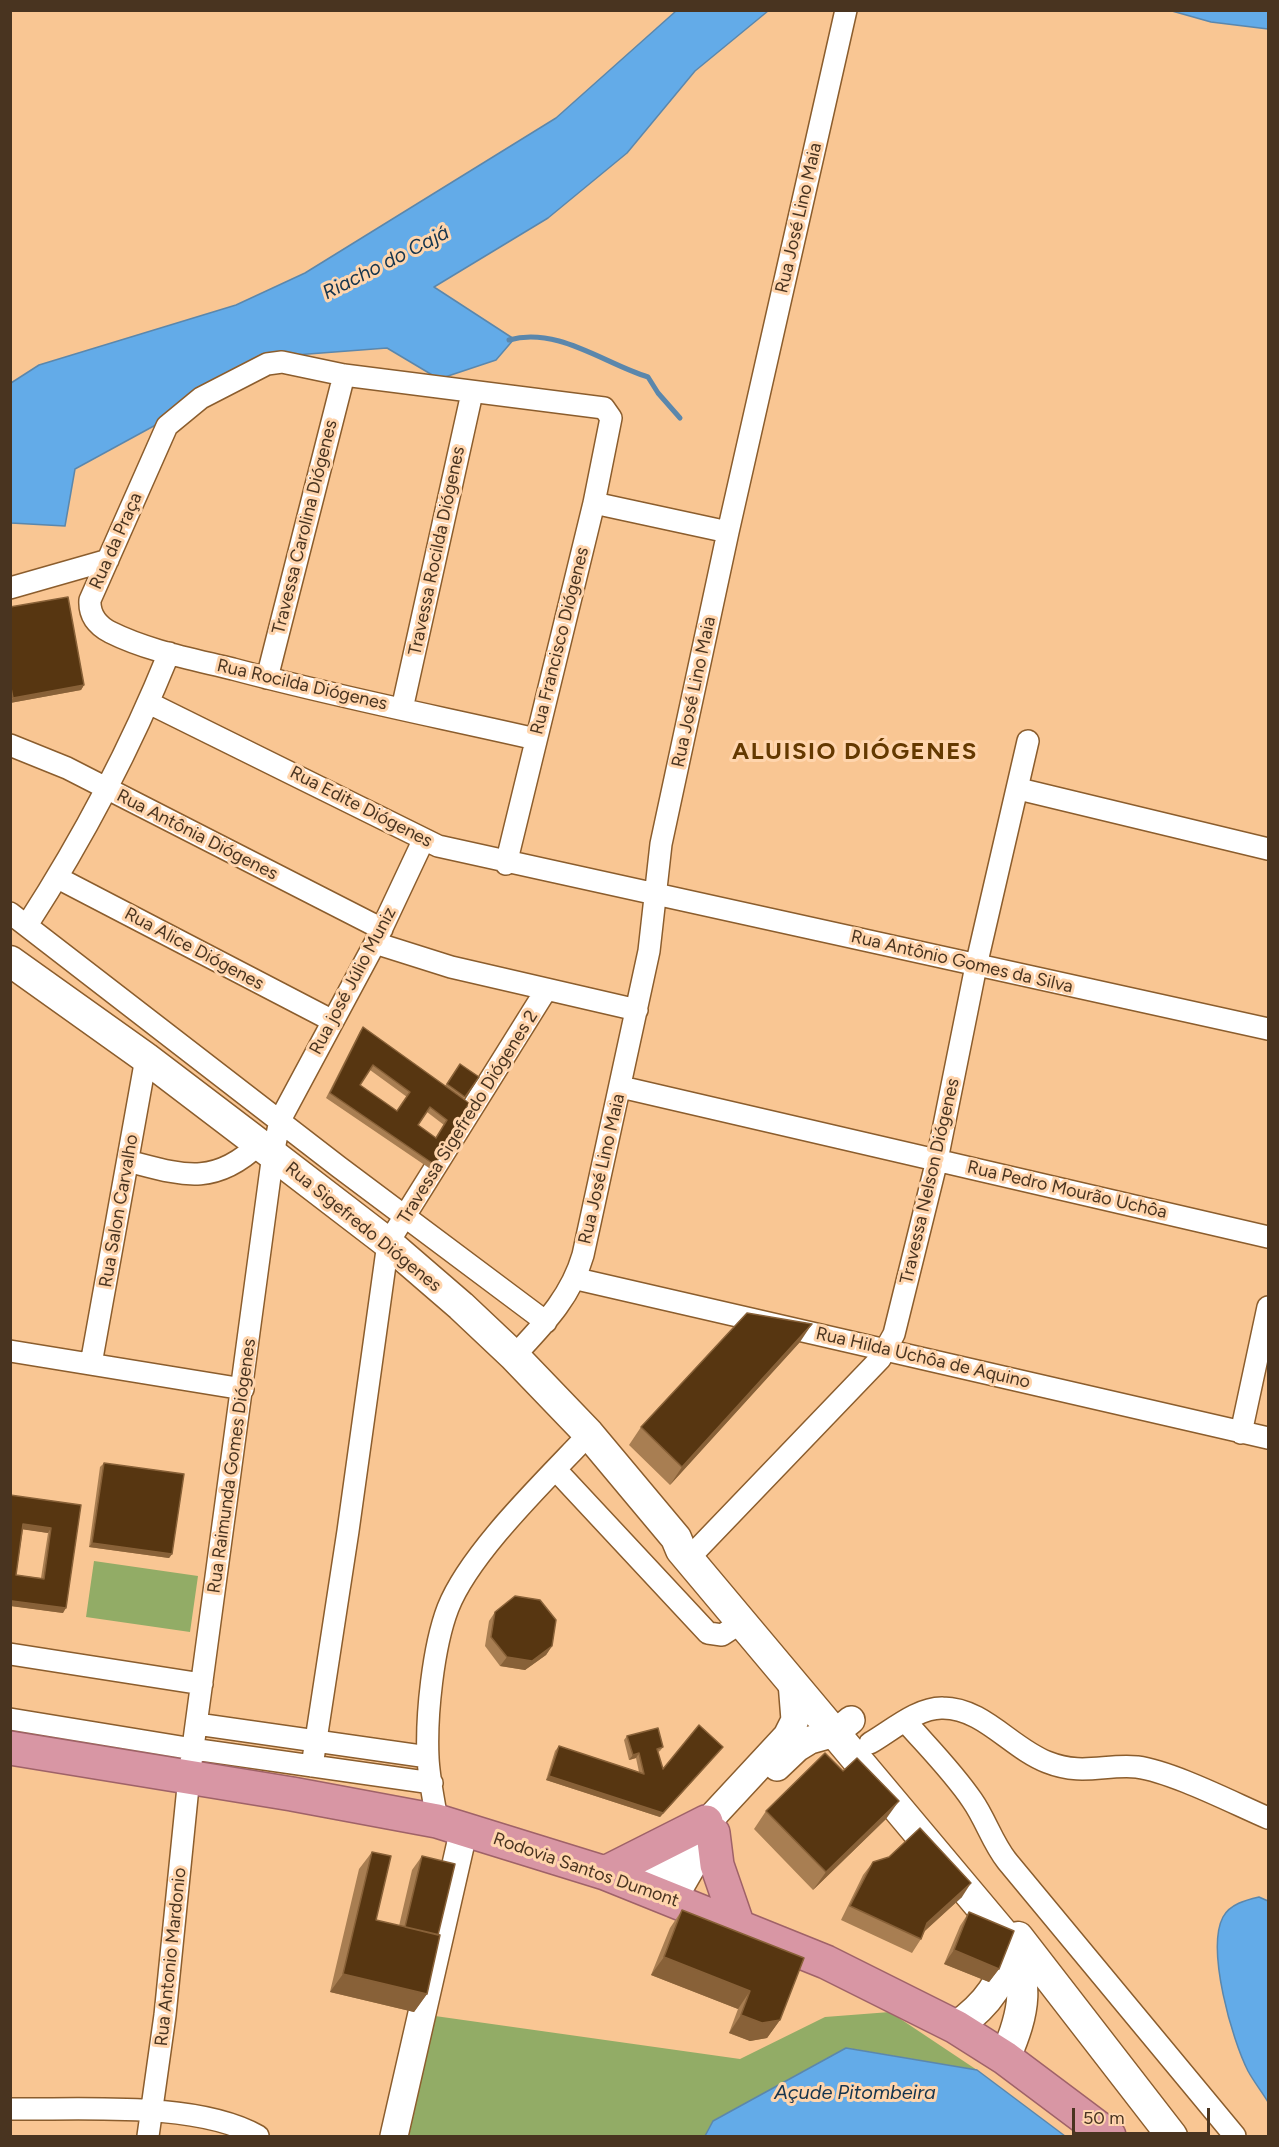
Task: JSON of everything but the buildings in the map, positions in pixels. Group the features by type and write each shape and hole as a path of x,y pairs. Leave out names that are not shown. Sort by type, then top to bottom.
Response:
{"highway":[{"name":"Rodovia Santos Dumont","path":"10,1748 191,1763 450,1825 605,1873 826,1962 956,2027 1005,2058 1108,2136"},
{"path":"605,1873 710,1828 717,1865 738,1926"}],"main road":[{"name":"Rua Sigefredo Diógenes","path":"10,961 146,1058 388,1243 514,1356 589,1434 687,1549"},
{"path":"687,1549 742,1622 792,1682 843,1726 870,1743 1172,2136"},
{"path":"687,1549 843,1726 1005,1936 1017,1957 1023,1977 1024,1998 1017,2030 1005,2058"},
{"path":"956,2027 981,2006 1001,1977 1006,1961 1005,1936"}],"street":[{"name":"Rua José Lino Maia","path":"514,1356 546,1322 577,1279 637,1010 652,931 662,844 728,532 846,10"},
{"name":"Rua da Praça","path":"90,600 167,426 201,398 274,362 344,375 472,393 604,408 611,418"},
{"name":"Travessa Carolina Diógenes","path":"267,678 344,375"},
{"name":"Travessa Rocilda Diógenes","path":"402,709 472,393"},
{"name":"Rua Francisco Diógenes","path":"506,864 594,503 611,418"},
{"path":"594,503 728,532"},
{"path":"10,588 108,560"},
{"name":"Rua Rocilda Diógenes","path":"90,600 93,617 110,632 169,653 267,678 536,739"},
{"path":"169,653 149,703 58,878 19,920 406,1218 546,1322"},
{"name":"Rua Edite Diógenes","path":"149,703 257,754 423,841 506,864 656,893"},
{"name":"Travessa Nelson Diógenes","path":"687,1549 866,1375 887,1349 899,1319 937,1160 976,966 1019,789 1028,741"},
{"name":"Rua Antônia Diógenes","path":"10,745 50,760 379,936 451,968 637,1010"},
{"path":"1019,789 1269,849"},
{"name":"Rua josé Júlio Muniz","path":"266,1149 331,1020 379,936 423,841"},
{"name":"Rua Alice Diógenes","path":"58,878 331,1020"},
{"name":"Rua Antônio Gomes da Silva","path":"656,893 976,966 1269,1029"},
{"name":"Travessa Sigefredo Diógenes 2","path":"388,1243 406,1218 546,990"},
{"name":"Rua Salon Carvalho","path":"92,1364 146,1058"},
{"name":"Rua Pedro Mourão Uchôa","path":"621,1088 1269,1237"},
{"path":"128,1161 194,1175 231,1167 266,1149"},
{"name":"Rua Raimunda Gomes Diógenes","path":"191,1763 243,1389 266,1149"},
{"path":"312,1766 388,1243"},
{"name":"Rua Hilda Uchôa de Aquino","path":"577,1279 1269,1438"},
{"path":"1240,1432 1269,1308"},
{"path":"10,1352 243,1389"},
{"path":"394,2136 450,1825 432,1783 428,1757 433,1671 448,1608 470,1570 491,1541 589,1434"},
{"path":"556,1470 708,1633 716,1636 722,1635 742,1622"},
{"path":"10,1654 202,1684"},
{"path":"659,1893 793,1727 796,1701 792,1682"},
{"path":"870,1743 921,1713 940,1707 955,1708 974,1716 1045,1762 1067,1769 1089,1771 1136,1767 1156,1772 1269,1818"},
{"path":"10,1719 191,1763 312,1766 432,1783"},
{"path":"906,1722 965,1790 1001,1853 1235,2136"},
{"path":"196,1724 428,1757"},
{"path":"710,1828 797,1748 843,1726"},
{"name":"Rua Antonio Mardonio","path":"148,2136 165,2015 191,1763"},
{"path":"10,2109 151,2112 216,2120 237,2125 258,2136"}],"green space":[{"path":"94,1561 198,1576 190,1632 86,1617"},
{"path":"890,2012 977,2070 847,2048 713,2121 705,2136 409,2136 435,2016 740,2059 825,2017"}],"water":[{"name":"Riacho do Cajá","path":"676,11 768,11 695,71 627,153 548,218 434,287 514,339 496,360 439,379 387,348 282,356 75,469 65,526 11,523 11,383 39,365 236,305 305,273 556,118"},
{"path":"1172,11 1268,11 1268,29 1211,22"},
{"path":"1259,1897 1268,1901 1268,2102 1248,2071 1235,2038 1223,1994 1217,1950 1219,1932 1226,1913 1239,1903"},
{"name":"Açude Pitombeira","path":"846,2048 977,2070 1065,2136 705,2136 713,2121"}],"waterway":[{"path":"509,340 527,337 563,342 648,377 658,393 680,418"}],"district":[{"name":"ALUISIO DIÓGENES","path":"855,752"}]}
